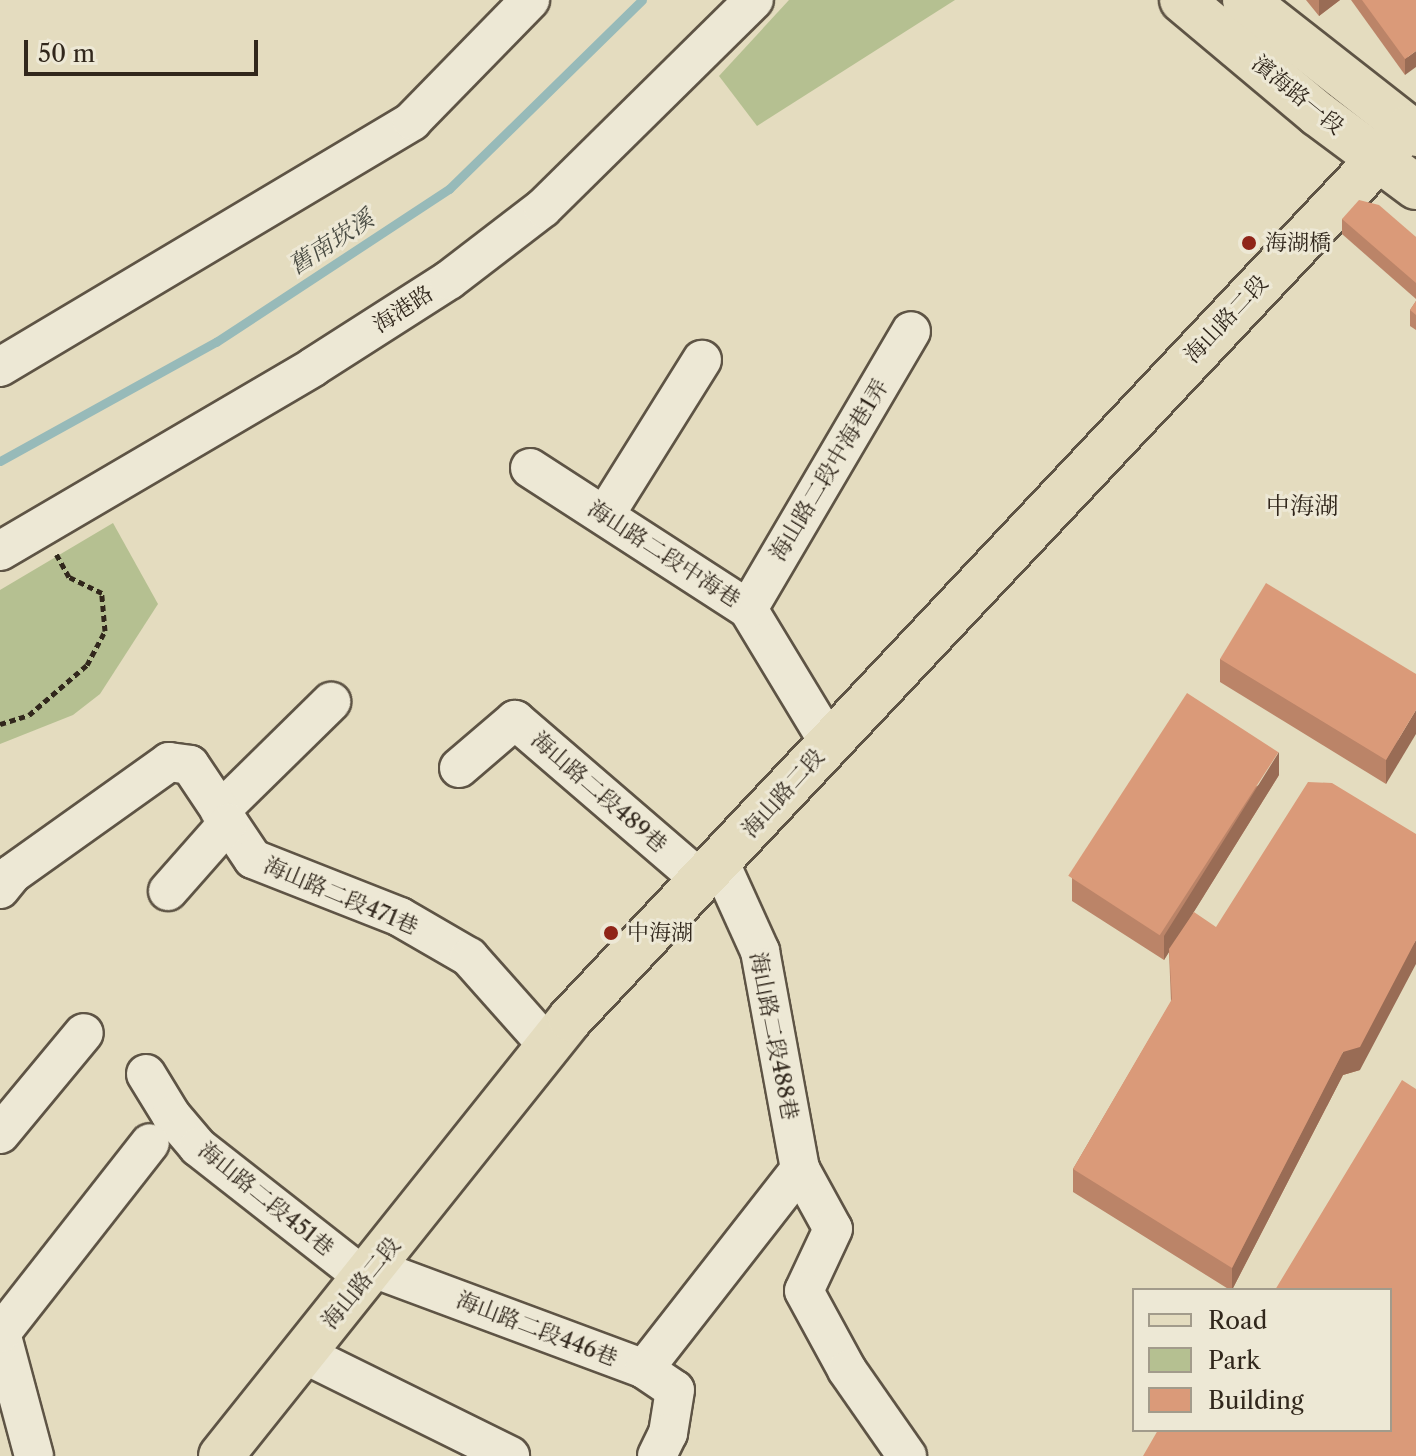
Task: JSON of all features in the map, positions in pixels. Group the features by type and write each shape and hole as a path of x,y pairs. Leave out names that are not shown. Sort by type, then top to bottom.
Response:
{"main road":[{"name":"濱海路一段","path":"1182,0 1318,114 1404,134"},
{"name":"濱海路一段","path":"1245,0 1404,134 1416,187"},
{"name":"海山路二段","path":"221,1456 578,1009 711,872 1404,134"}],"street":[{"path":"0,367 412,121 530,0"},
{"name":"海港路","path":"0,551 313,367 449,280 543,208 754,0"},
{"name":"海山路二段中海巷1弄","path":"748,609 911,331"},
{"path":"605,515 702,360"},
{"name":"海山路二段中海巷","path":"530,468 748,609 829,743"},
{"path":"168,891 224,817 331,702"},
{"name":"海山路二段489巷","path":"459,768 515,720 711,872"},
{"name":"海山路二段471巷","path":"0,889 12,874 169,762 190,765 253,859 400,917 469,957 548,1046"},
{"name":"海山路二段488巷","path":"711,872 760,951 800,1169 833,1229 804,1291 847,1370 907,1456"},
{"path":"0,1134 84,1033"},
{"name":"海山路二段451巷","path":"146,1074 171,1115 198,1147 369,1273"},
{"path":"34,1456 0,1331 150,1143"},
{"name":"海山路二段446巷","path":"369,1273 644,1369 800,1169"},
{"path":"304,1354 510,1456"},
{"path":"644,1369 675,1390 668,1433 657,1456"}],"path":[{"path":"0,724 29,715 87,665 105,631 102,593 69,577 51,545"}],"green space":[{"path":"789,0 955,0 757,126 719,76"},
{"path":"113,523 158,604 100,694 73,715 0,744 0,590"}],"building":[{"path":"1362,0 1416,0 1416,51 1405,59"},
{"path":"1359,200 1379,205 1416,237 1416,283 1342,219"},
{"path":"1416,301 1416,315 1410,310"},
{"path":"1266,583 1416,674 1416,710 1386,760 1220,659"},
{"path":"1187,693 1278,752 1160,935 1068,876"},
{"path":"1308,782 1332,783 1416,834 1416,940 1360,1047 1343,1052 1232,1268 1073,1169 1172,999 1169,949 1194,912 1216,927"},
{"path":"1402,1080 1416,1089 1416,1456 1143,1456 1157,1432 1392,1432 1392,1288 1276,1288"}],"waterway":[{"name":"舊南崁溪","path":"0,461 216,342 449,189 642,0"}],"place":[{"name":"海湖橋","path":"1249,243"},
{"name":"中海湖","path":"611,933"}],"district":[{"name":"中海湖","path":"1302,506"}]}
